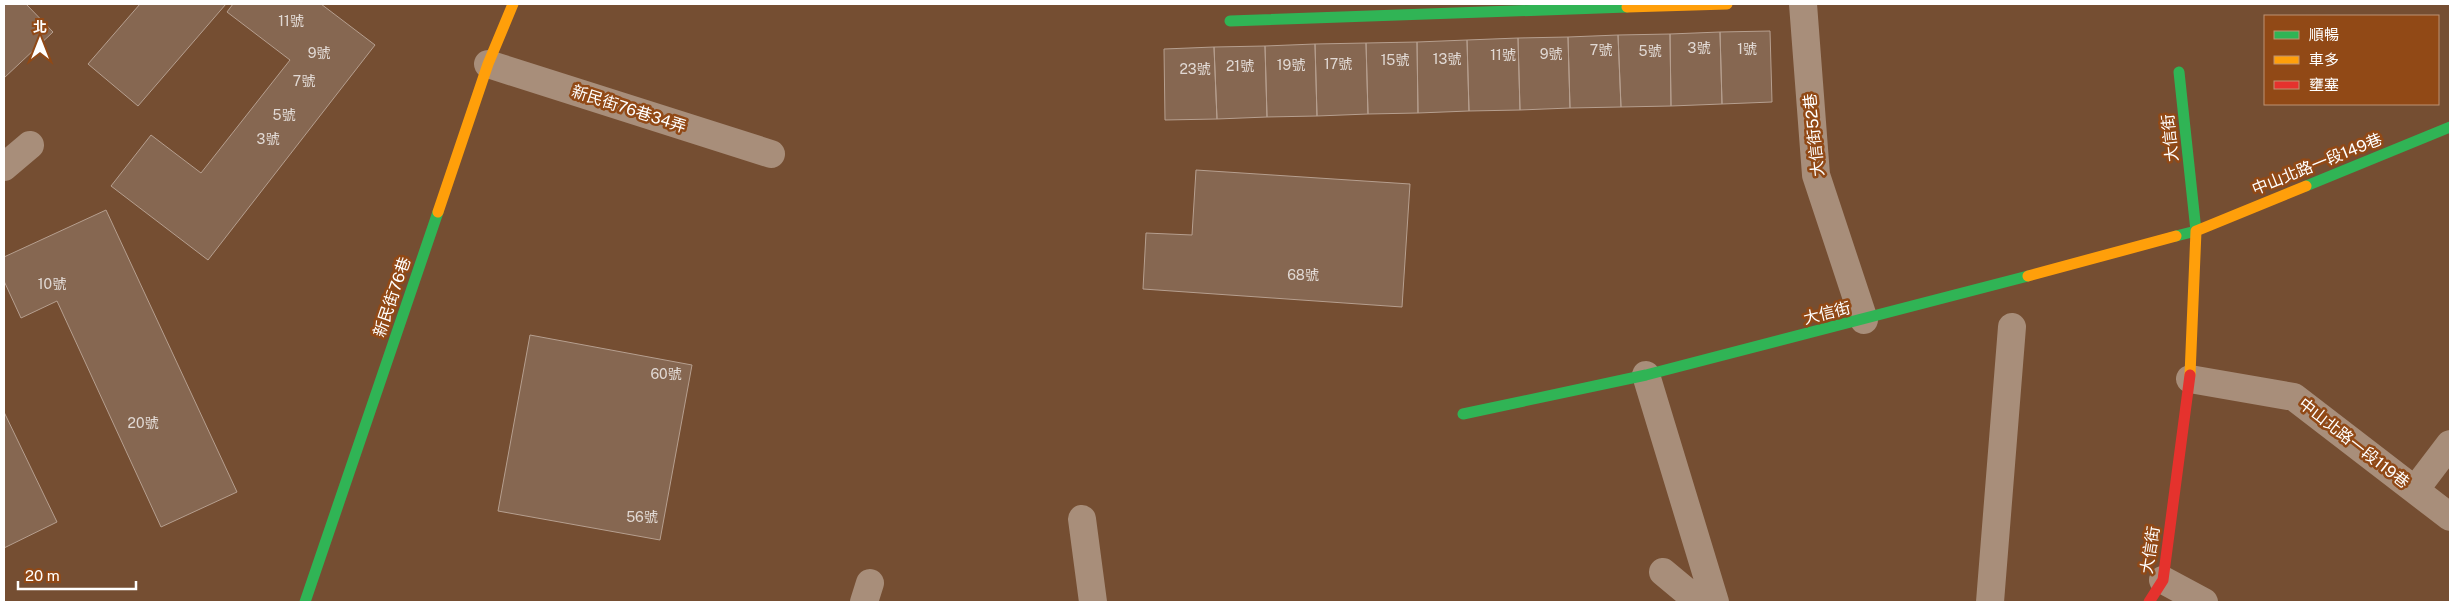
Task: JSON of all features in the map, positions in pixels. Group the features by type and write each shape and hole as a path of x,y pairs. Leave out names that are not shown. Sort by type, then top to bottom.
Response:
{"street":[{"name":"新民街76巷","path":"306,602 488,64 513,4"},
{"path":"1230,21 1727,4"},
{"name":"大信街52巷","path":"1803,4 1816,175 1864,320"},
{"name":"新民街76巷34弄","path":"488,64 771,154"},
{"name":"大信街","path":"2156,591 2190,379 2196,231 2179,72"},
{"name":"中山北路一段149巷","path":"2196,231 2450,127"},
{"path":"4,167 30,145"},
{"name":"大信街","path":"1463,414 1646,375 1864,320 2196,231"},
{"path":"1990,602 2012,327"},
{"path":"1646,375 1715,602"},
{"name":"中山北路一段119巷","path":"2190,379 2294,396 2450,517"},
{"path":"2415,490 2450,444"},
{"path":"1082,519 1092,602"},
{"path":"1663,572 1699,602"},
{"path":"2156,591 2204,602"}],"building":[{"path":"4,4 26,4 53,32 4,78"},
{"path":"140,4 226,4 138,106 88,64"},
{"path":"233,4 321,4 375,45 208,260 111,186 151,135 201,173 290,60 227,12"},
{"path":"1770,31 1772,102 1722,104 1720,32"},
{"path":"1720,32 1722,104 1671,106 1670,34"},
{"path":"1670,34 1671,106 1621,107 1618,35"},
{"path":"1618,35 1621,107 1570,108 1568,37"},
{"path":"1568,37 1570,108 1520,110 1518,38"},
{"path":"1518,38 1520,110 1469,111 1467,40"},
{"path":"1467,40 1469,111 1418,113 1417,42"},
{"path":"1417,42 1418,113 1368,114 1366,43"},
{"path":"1366,43 1368,114 1317,116 1315,44"},
{"path":"1315,44 1317,116 1267,117 1265,46"},
{"path":"1265,46 1267,117 1217,119 1214,47"},
{"path":"1214,47 1217,119 1165,120 1164,49"},
{"path":"1196,170 1410,184 1402,307 1143,289 1146,233 1192,235"},
{"path":"106,210 237,492 161,527 57,301 21,318 4,281 4,257"},
{"path":"530,335 692,365 660,540 498,511"},
{"path":"4,412 57,522 4,548"}],"traffic: fast":[{"path":"1230,21 1627,7"},
{"path":"2176,236 2196,231 2179,72"},
{"path":"2306,186 2450,127"},
{"path":"305,602 438,212"},
{"path":"1463,414 1646,375 2028,276"}],"traffic: slow":[{"path":"438,212 488,64 513,4"},
{"path":"1627,7 1727,4"},
{"path":"2190,375 2196,231 2306,186"},
{"path":"2028,276 2176,236"}],"traffic: jam":[{"path":"2149,602 2163,580 2190,375"}]}
